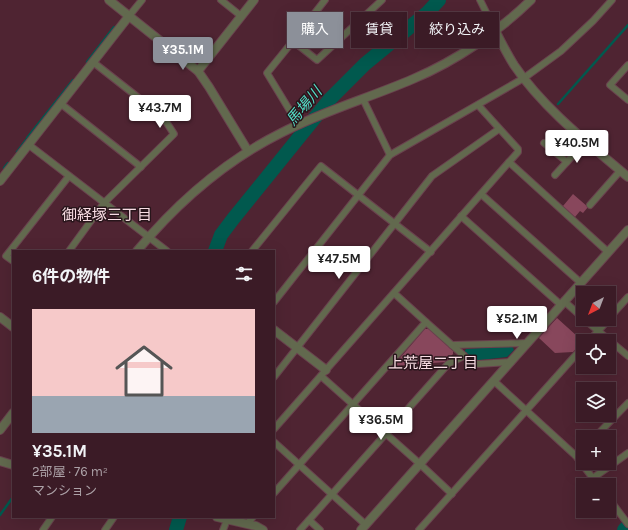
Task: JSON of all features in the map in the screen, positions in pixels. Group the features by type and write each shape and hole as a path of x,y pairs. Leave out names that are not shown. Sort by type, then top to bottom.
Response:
{"street":[{"path":"109,0 198,71 248,151"},
{"path":"0,181 142,0"},
{"path":"221,0 241,16"},
{"path":"198,71 254,0"},
{"path":"316,12 325,0"},
{"path":"343,36 382,0"},
{"path":"480,0 486,12"},
{"path":"499,27 531,0"},
{"path":"275,301 390,155 524,78 561,52 612,0"},
{"path":"499,38 524,78 553,110 628,177"},
{"path":"287,48 267,73 298,124"},
{"path":"302,48 317,60 330,48"},
{"path":"138,250 148,237 194,191 248,151 298,124 414,78 446,62 467,48"},
{"path":"69,250 104,203 174,134 163,117 93,62"},
{"path":"628,65 610,85 628,100"},
{"path":"363,99 390,155"},
{"path":"60,104 141,167"},
{"path":"275,428 518,152 518,149 478,105"},
{"path":"275,376 432,176 499,129"},
{"path":"555,175 586,141"},
{"path":"544,143 567,162"},
{"path":"29,144 166,250"},
{"path":"509,162 608,252"},
{"path":"253,250 320,166 431,252"},
{"path":"590,205 620,171"},
{"path":"12,260 6,256 69,176"},
{"path":"481,194 581,283"},
{"path":"462,216 563,304 576,313"},
{"path":"275,443 332,494 364,527 628,230"},
{"path":"394,293 471,362 478,364 511,362"},
{"path":"616,311 628,297"},
{"path":"0,317 12,325"},
{"path":"275,492 426,322"},
{"path":"593,326 628,356"},
{"path":"595,334 603,326"},
{"path":"275,331 312,358 323,373 353,404 452,494"},
{"path":"452,346 528,343"},
{"path":"419,530 576,355"},
{"path":"300,530 448,364 464,356"},
{"path":"494,381 525,411 576,456"},
{"path":"602,430 628,402"},
{"path":"0,430 12,414"},
{"path":"587,470 593,478 628,453"},
{"path":"0,461 12,465"},
{"path":"616,508 628,524"},
{"path":"43,530 51,518"},
{"path":"105,530 113,518"},
{"path":"220,518 247,524 263,530"},
{"path":"247,524 252,518"},
{"path":"223,530 227,520"},
{"path":"309,520 320,530"}],"shaded area":[{"path":"573,194 588,207 583,213 580,211 575,217 563,206"},
{"path":"557,318 576,335 576,349 573,352 555,353 539,338"},
{"path":"425,329 429,329 453,351 453,354 446,362 393,366"},
{"path":"512,346 514,350 507,357 473,360 464,352 466,349"}],"waterway":[{"name":"馬場川","path":"215,250 221,235 233,219 330,99 365,64 427,13 439,0"},
{"path":"558,104 628,25"},
{"path":"87,62 114,27"},
{"path":"27,138 73,80"},
{"path":"17,152 26,140"},
{"path":"4,168 8,163"},
{"path":"0,515 12,498"},
{"name":"馬場川","path":"176,530 180,518"},
{"path":"624,530 628,526"}],"district":[{"name":"御経塚三丁目","path":"107,215"},
{"name":"上荒屋二丁目","path":"433,363"}]}
